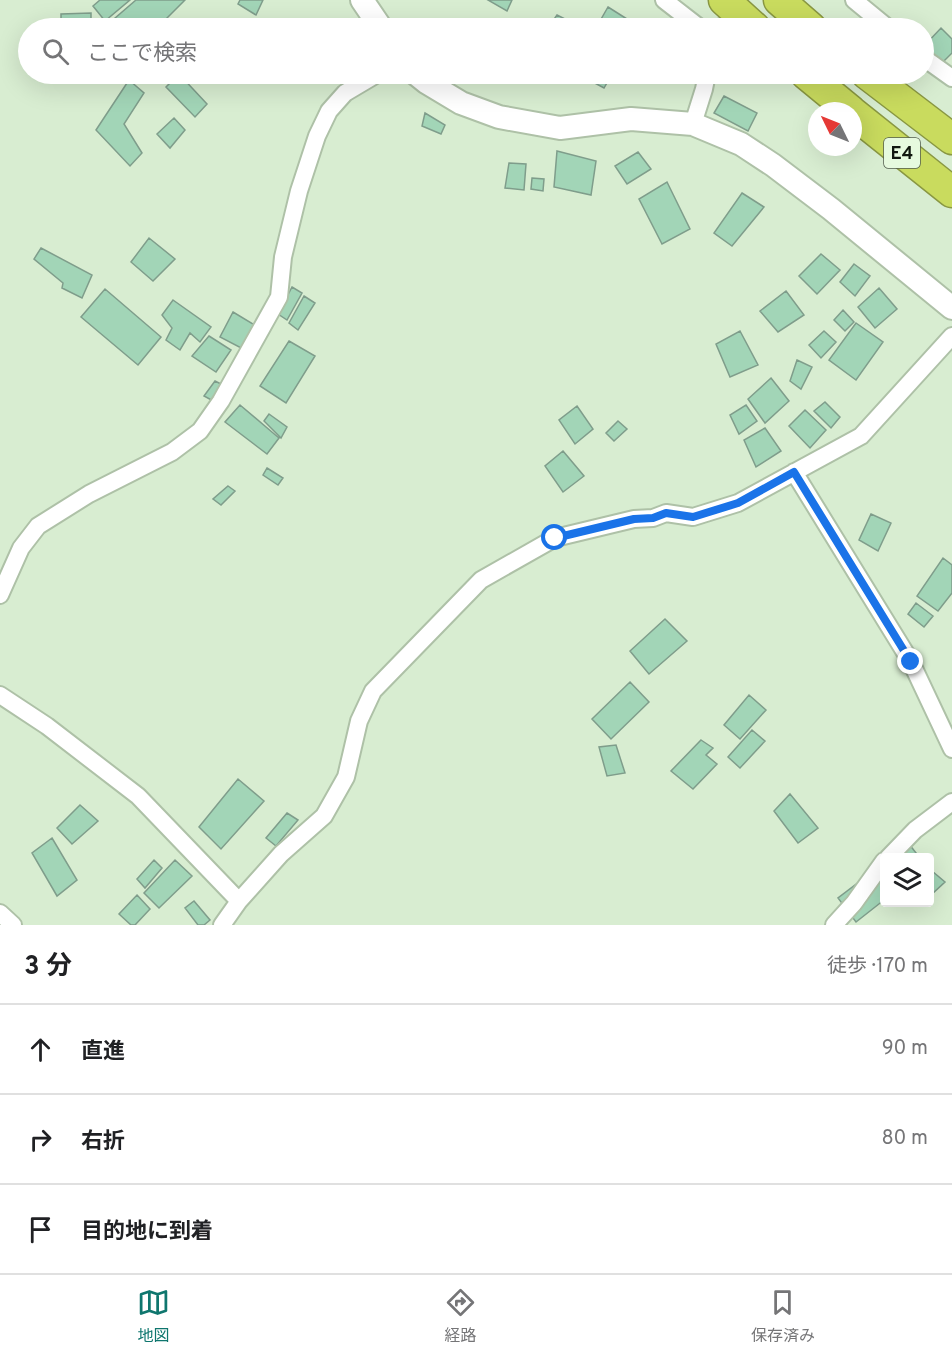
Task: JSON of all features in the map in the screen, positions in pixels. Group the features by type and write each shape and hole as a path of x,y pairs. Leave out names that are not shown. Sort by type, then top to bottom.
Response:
{"highway":[{"path":"724,0 744,18"},
{"path":"779,0 800,18"},
{"name":"E4","path":"818,84 840,102"},
{"name":"E4","path":"880,84 952,139"},
{"name":"E4","path":"862,120 952,192"}],"street":[{"path":"362,0 374,18"},
{"path":"664,0 687,18"},
{"path":"854,0 876,18"},
{"path":"934,65 952,78"},
{"path":"0,594 21,548 38,526 89,494 172,452 200,431 221,401 279,297 283,257 299,191 317,136 329,111 345,93 360,84"},
{"path":"429,84 460,103 499,117 560,128 631,119 693,124 741,144 831,209 952,308"},
{"path":"693,124 705,84"},
{"path":"222,925 239,901 281,854 324,816 346,777 359,721 373,691 481,580 555,538 634,519 653,518 666,513 693,517 738,503 861,436 952,336"},
{"path":"794,472 911,662 952,749"},
{"path":"0,695 47,726 138,796 239,901"},
{"path":"893,853 915,830 952,802"},
{"path":"834,925 854,903 880,868"},
{"path":"0,913 13,925"}],"building":[{"path":"100,0 130,0 109,18 103,18 93,6"},
{"path":"136,0 185,0 167,18 115,18"},
{"path":"240,0 263,0 256,15 238,4"},
{"path":"488,0 512,0 507,11"},
{"path":"608,7 625,18 602,18"},
{"path":"91,13 91,18 61,18 61,14"},
{"path":"941,28 952,39 952,53 941,64 934,57 934,35"},
{"path":"126,84 134,84 144,93 124,124 142,153 130,166 96,130"},
{"path":"169,84 188,84 207,104 195,117 166,87"},
{"path":"724,96 757,113 748,131 714,113"},
{"path":"425,113 445,125 441,134 422,126"},
{"path":"174,118 185,130 170,148 157,134"},
{"path":"557,151 596,161 591,195 554,187"},
{"path":"638,152 651,169 627,184 615,166"},
{"path":"509,163 526,164 524,190 505,188"},
{"path":"532,178 544,179 543,191 531,189"},
{"path":"667,182 690,229 662,244 639,199"},
{"path":"742,193 764,207 732,246 714,233"},
{"path":"149,238 175,259 153,281 131,262"},
{"path":"41,248 92,275 82,298 62,288 63,283 34,259"},
{"path":"821,254 840,270 817,294 799,276"},
{"path":"854,264 870,276 855,296 840,282"},
{"path":"292,287 302,293 287,320 278,314"},
{"path":"879,288 897,309 875,328 858,307"},
{"path":"105,289 161,337 138,365 81,317"},
{"path":"786,291 804,315 778,332 760,311"},
{"path":"304,296 315,303 298,330 289,323"},
{"path":"173,300 211,327 200,342 190,333 180,350 166,340 172,328 162,315"},
{"path":"843,310 854,322 845,331 834,320"},
{"path":"233,312 258,327 245,350 220,337"},
{"path":"856,323 883,342 856,380 829,360"},
{"path":"740,331 758,365 730,377 716,344"},
{"path":"824,331 836,342 821,358 809,345"},
{"path":"209,336 231,350 216,372 192,356"},
{"path":"289,341 315,356 286,403 260,386"},
{"path":"797,360 812,367 801,389 790,381"},
{"path":"771,378 789,401 765,423 748,399"},
{"path":"215,381 225,386 215,402 204,396"},
{"path":"825,402 840,417 831,428 814,411"},
{"path":"240,405 279,438 267,454 225,422"},
{"path":"746,405 757,421 739,434 730,415"},
{"path":"577,406 593,429 575,444 559,420"},
{"path":"805,410 826,430 810,448 789,426"},
{"path":"269,414 287,427 281,438 264,421"},
{"path":"618,421 627,429 614,441 606,433"},
{"path":"765,428 781,451 756,467 744,440"},
{"path":"563,451 584,476 563,492 545,466"},
{"path":"267,468 283,478 278,485 263,475"},
{"path":"228,486 235,491 221,505 213,499"},
{"path":"871,514 891,523 878,551 859,540"},
{"path":"943,558 952,565 952,593 938,611 917,596"},
{"path":"916,603 933,616 924,627 908,614"},
{"path":"665,619 687,641 649,674 630,651"},
{"path":"630,682 649,702 611,739 592,719"},
{"path":"749,695 766,710 740,739 724,725"},
{"path":"752,730 765,741 740,768 728,757"},
{"path":"701,740 713,748 706,755 717,764 693,789 671,771"},
{"path":"616,745 625,773 607,776 599,747"},
{"path":"238,779 264,801 221,849 199,827"},
{"path":"790,794 818,828 798,843 774,811"},
{"path":"80,805 98,821 72,844 57,828"},
{"path":"287,813 298,820 276,846 266,838"},
{"path":"52,838 77,880 57,896 32,853"},
{"path":"909,844 916,853 897,853"},
{"path":"154,860 162,868 145,888 137,879"},
{"path":"175,860 192,876 159,908 144,893"},
{"path":"880,866 880,903 856,922 838,898"},
{"path":"934,873 945,882 934,892"},
{"path":"137,895 150,909 135,925 131,925 119,914"},
{"path":"194,901 210,920 204,925 198,925 185,908"}],"tunnel":[{"path":"728,18 740,4"}],"route":[{"path":"555,538 634,519 653,518 666,513 693,517 738,503 794,472 911,662"}]}
